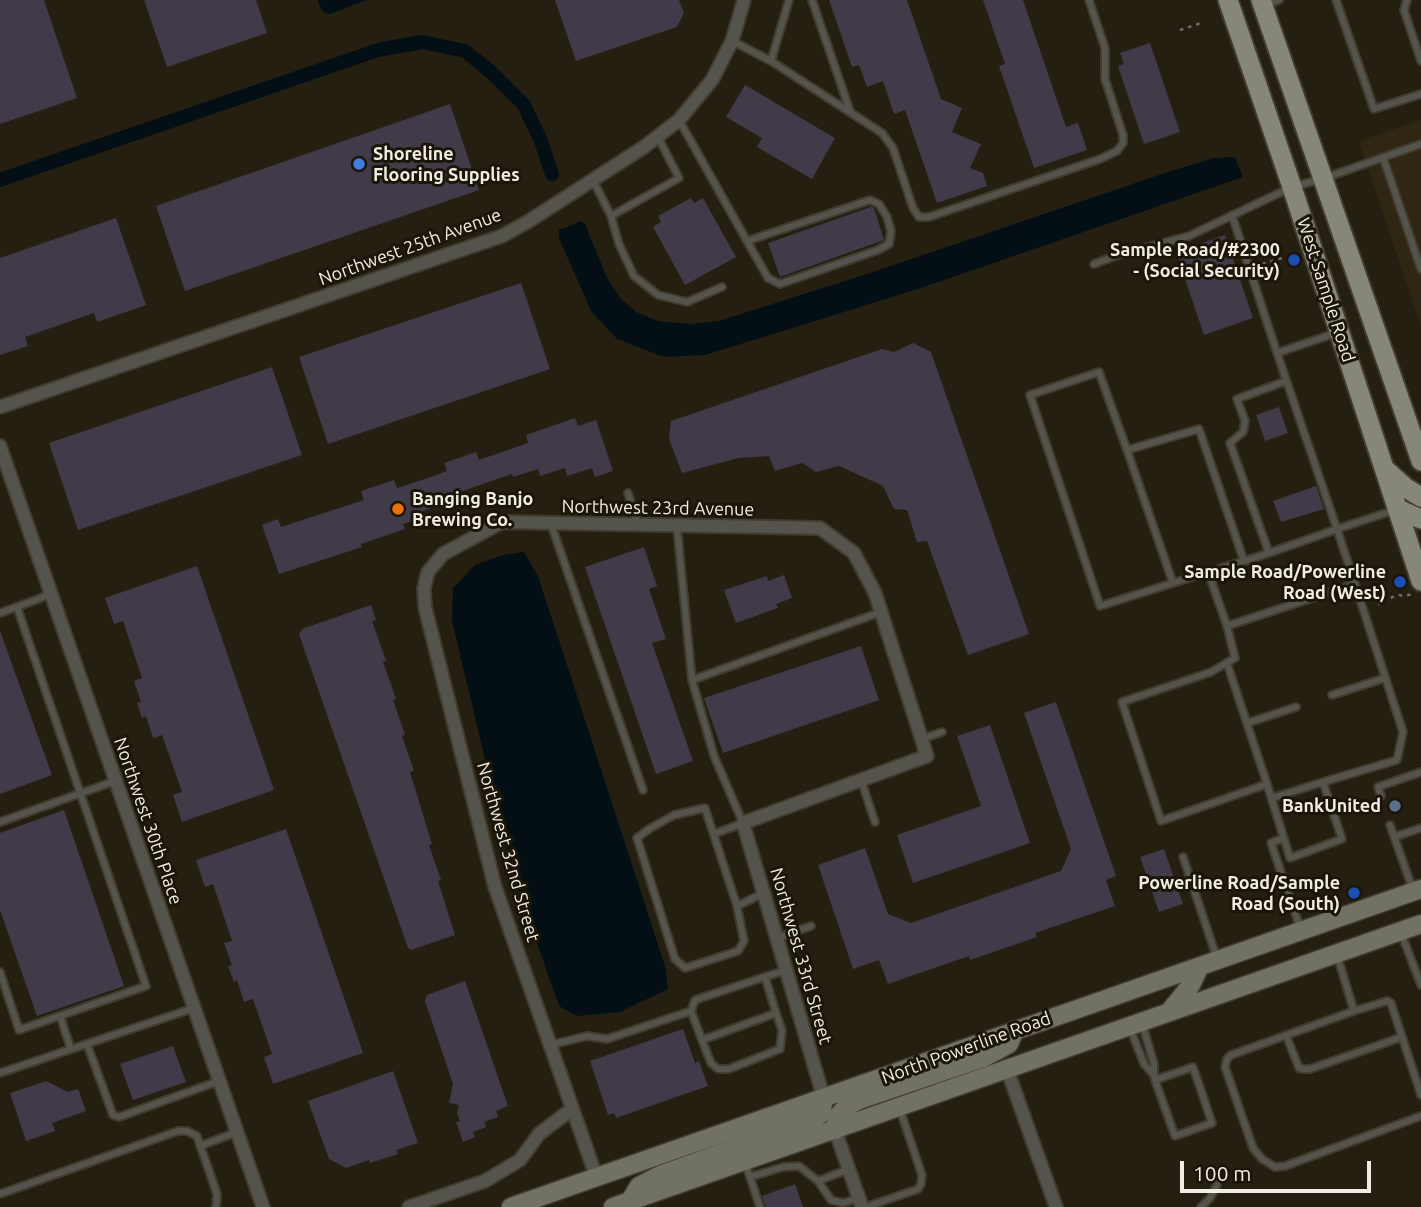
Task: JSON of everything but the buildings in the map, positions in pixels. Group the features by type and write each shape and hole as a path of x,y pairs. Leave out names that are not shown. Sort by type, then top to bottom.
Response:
{"main road":[{"name":"West Sample Road","path":"1228,0 1398,509 1417,587"},
{"name":"West Sample Road","path":"1268,2 1322,179 1421,461"},
{"path":"1385,470 1421,497"},
{"path":"1398,509 1421,519"},
{"name":"North Powerline Road","path":"511,1207 1417,890"},
{"name":"North Powerline Road","path":"622,1204 747,1169 835,1130 1421,924"},
{"path":"1169,1012 1191,985 1200,966"},
{"path":"835,1130 837,1117 859,1101 983,1058 1009,1044 1015,1030"},
{"path":"622,1204 639,1186 660,1175 812,1121 821,1114 824,1099"}],"street":[{"name":"Northwest 25th Avenue","path":"0,407 502,236 593,180 679,120 712,80 732,41 744,0"},
{"name":"Northwest 30th Place","path":"0,446 262,1207"},
{"name":"Northwest 23rd Avenue","path":"428,572 443,554 502,522 820,528 854,552 875,593 881,612"},
{"name":"Northwest 32nd Street","path":"428,572 424,589 425,607 495,887 596,1177"},
{"path":"743,823 927,755 881,612"},
{"name":"Northwest 33rd Street","path":"743,823 824,1099"},
{"path":"1007,1069 1056,1207"},
{"path":"409,1207 485,1181 509,1167 520,1160 539,1133 572,1109"},
{"path":"835,1130 863,1204"}],"lane":[{"path":"771,61 789,0"},
{"path":"812,0 850,112"},
{"path":"732,41 771,61 888,138 913,208 919,217 929,217 1100,159 1117,151 1123,144 1123,135 1105,79 1105,48 1090,0"},
{"path":"1336,0 1374,109 1421,94"},
{"path":"1408,0 1404,10 1421,61"},
{"path":"679,120 747,241 768,278 780,284 878,250 889,244 891,232 887,217 879,204 870,200 747,241"},
{"path":"611,216 679,178 658,137"},
{"path":"1094,264 1189,236 1292,187 1421,144"},
{"path":"1383,157 1421,269"},
{"path":"593,180 611,216 634,276 657,295 687,302 722,286"},
{"path":"1232,215 1403,732 1397,760 1272,798"},
{"path":"1277,353 1340,331"},
{"path":"1173,583 1099,372 1030,395 1100,606 1269,553 1398,509"},
{"path":"1269,553 1230,443 1242,432 1245,421 1237,399 1286,381"},
{"path":"1127,450 1199,429 1244,561"},
{"path":"628,493 638,526"},
{"path":"551,524 643,790"},
{"path":"677,527 692,680 714,756 743,823 714,834"},
{"path":"1208,572 1235,658 1211,673 1122,702 1161,821 1267,784"},
{"path":"1227,626 1355,584"},
{"path":"0,613 50,593"},
{"path":"0,972 19,1030 146,986 17,607"},
{"path":"692,680 881,612"},
{"path":"1227,663 1290,858 1342,839 1323,782"},
{"path":"1332,695 1385,678"},
{"path":"1247,723 1296,707"},
{"path":"922,739 942,732"},
{"path":"1381,796 1378,787 1421,772"},
{"path":"861,780 875,822"},
{"path":"0,822 116,781"},
{"path":"705,808 737,906 744,941 738,951 685,968 675,959 637,838 674,815 705,808"},
{"path":"1390,825 1417,890"},
{"path":"1394,837 1421,828"},
{"path":"1284,838 1271,843 1301,931"},
{"path":"1183,857 1217,960"},
{"path":"737,906 764,893"},
{"path":"777,938 811,926"},
{"path":"1401,931 1421,985"},
{"path":"1337,953 1354,1011"},
{"path":"765,977 782,1030 783,1041 780,1049 729,1069 718,1069 711,1063 691,1011 695,1000 786,970"},
{"path":"1421,1095 1391,1003 1387,1001 1286,1035 1231,1055 1227,1059 1226,1067 1253,1148 1262,1159 1275,1167 1285,1166 1421,1116"},
{"path":"0,1071 194,1008"},
{"path":"550,1045 587,1036 607,1039 691,1011"},
{"path":"702,1040 776,1013"},
{"path":"60,1016 71,1049"},
{"path":"1135,1024 1144,1064 1154,1078 1175,1136 1212,1123 1193,1067 1154,1078"},
{"path":"1135,1024 1154,1064 1154,1078"},
{"path":"1286,1035 1299,1068 1304,1069 1402,1037"},
{"path":"86,1044 113,1115 119,1117 219,1081"},
{"path":"760,1207 747,1169 799,1166 818,1181 831,1200 843,1203 863,1204 918,1189 922,1175 899,1107"},
{"path":"0,1194 178,1131 187,1131 197,1136 217,1194 216,1207"},
{"path":"200,1146 237,1132"},
{"path":"818,1181 849,1169"},
{"path":"1201,1207 1217,1185"}],"path":[{"path":"1181,30 1204,22"},
{"path":"1262,264 1286,257"},
{"path":"1380,605 1378,602 1404,596 1417,587"}],"shaded area":[{"path":"317,0 367,0 330,14 323,12"},
{"path":"1421,120 1421,326 1359,141"},
{"path":"1235,157 1243,177 918,289 705,355 664,357 617,339 591,311 559,238 559,230 581,221 585,224 607,278 621,299 636,312 658,321 690,324 719,321 1168,172 1214,158"},
{"path":"524,552 538,576 665,966 668,989 620,1012 577,1016 559,1006 511,868 452,621 453,588 475,565 502,555"}],"waterway":[{"path":"0,180 378,50 422,42 465,51 524,105 541,141 552,174"}],"place":[{"name":"Shoreline Flooring Supplies","path":"359,164"},
{"name":"Sample Road/#2300 - (Social Security)","path":"1294,260"},
{"name":"Banging Banjo Brewing Co.","path":"398,509"},
{"name":"Sample Road/Powerline Road (West)","path":"1400,582"},
{"name":"BankUnited","path":"1395,806"},
{"name":"Powerline Road/Sample Road (South)","path":"1354,893"}]}
